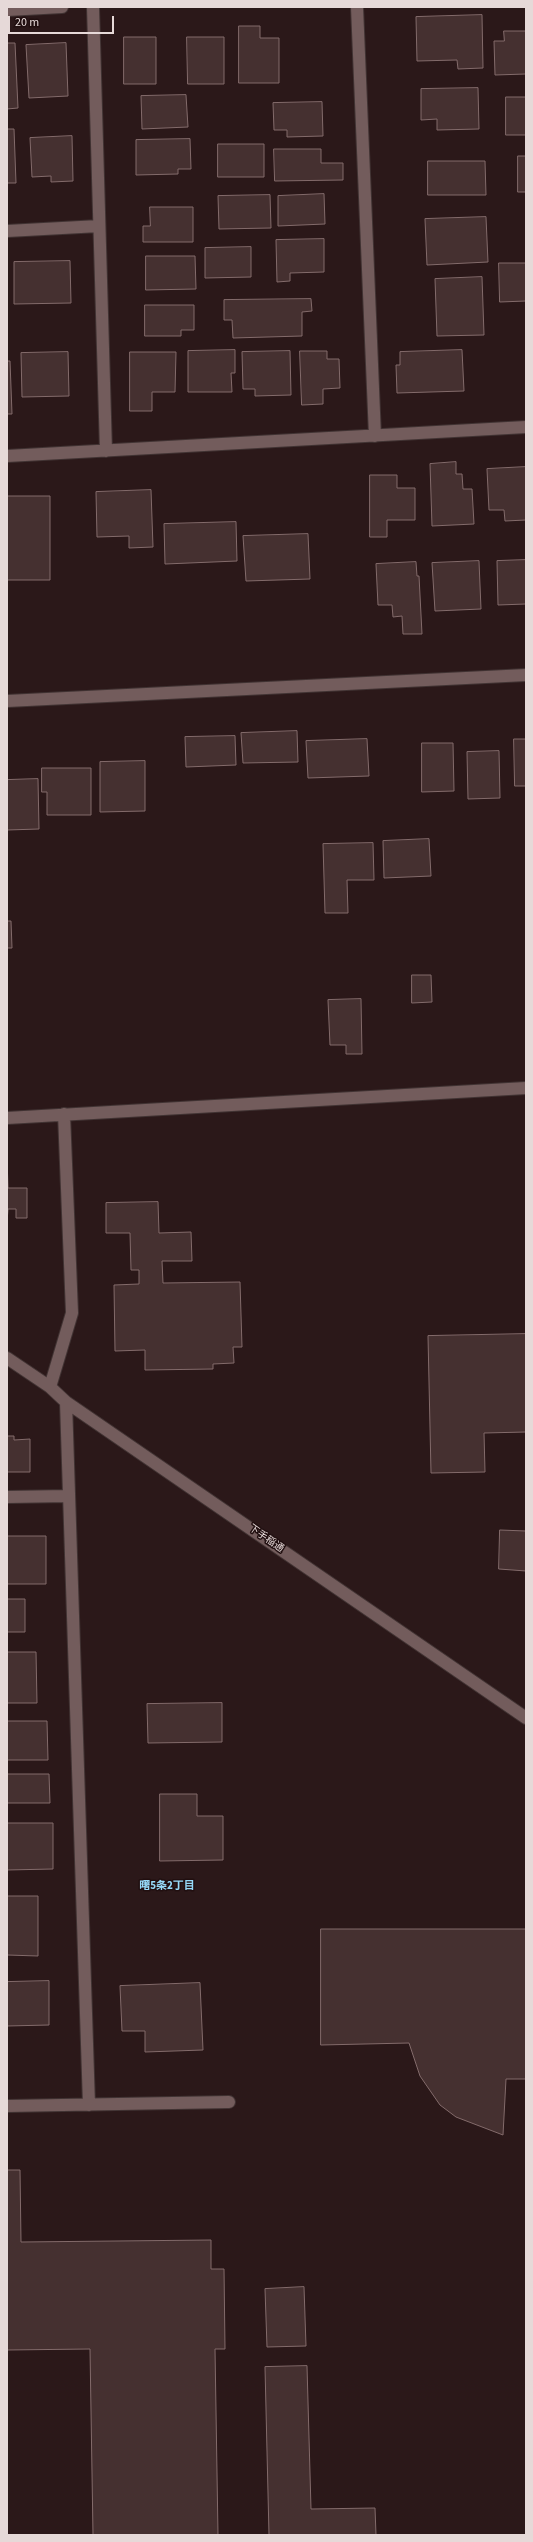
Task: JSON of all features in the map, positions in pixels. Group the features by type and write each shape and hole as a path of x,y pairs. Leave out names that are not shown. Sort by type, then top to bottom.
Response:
{"street":[{"path":"7,10 62,7"},
{"path":"92,7 106,451"},
{"path":"357,7 374,436"},
{"path":"7,231 99,226"},
{"path":"7,456 526,428"},
{"path":"7,701 526,675"},
{"path":"7,1118 526,1088"},
{"path":"50,1387 72,1313 64,1114"},
{"name":"下手稲通","path":"7,1358 50,1387 66,1402 526,1718"},
{"path":"66,1402 89,2105"},
{"path":"7,1497 68,1496"},
{"path":"7,2106 229,2102"}],"building":[{"path":"482,15 483,68 458,69 457,60 417,61 416,17"},
{"path":"239,26 260,26 260,38 279,38 279,83 239,83"},
{"path":"504,31 526,31 526,74 495,75 494,41 504,41"},
{"path":"124,37 156,37 156,84 124,84"},
{"path":"187,37 224,37 224,84 188,84"},
{"path":"7,43 15,43 18,108 7,109"},
{"path":"66,43 68,96 29,98 26,45"},
{"path":"478,88 479,129 437,130 437,119 421,120 421,89"},
{"path":"186,95 188,127 142,129 141,96"},
{"path":"506,97 526,97 526,135 506,135"},
{"path":"322,102 323,136 287,137 287,130 274,130 273,103"},
{"path":"7,129 14,129 16,183 7,183"},
{"path":"72,136 73,181 51,182 51,176 32,177 30,138"},
{"path":"190,139 191,169 178,169 178,174 136,175 136,140"},
{"path":"218,144 264,144 264,177 218,177"},
{"path":"274,149 321,149 321,163 343,163 343,180 275,181"},
{"path":"518,156 526,156 526,192 518,192"},
{"path":"428,161 485,161 486,195 428,195"},
{"path":"324,194 325,224 278,226 278,196"},
{"path":"270,195 271,228 219,229 218,196"},
{"path":"150,207 193,207 193,242 143,242 143,226 150,226"},
{"path":"486,217 488,262 427,265 425,219"},
{"path":"324,239 324,272 290,273 290,281 277,282 276,240"},
{"path":"251,247 251,277 205,278 205,248"},
{"path":"146,256 195,256 196,289 146,290"},
{"path":"70,261 71,303 14,304 14,262"},
{"path":"499,263 526,263 526,301 500,302"},
{"path":"482,277 484,335 437,336 435,279"},
{"path":"311,299 312,311 302,312 302,336 233,338 232,320 224,320 224,300"},
{"path":"145,305 194,305 194,330 181,330 181,336 145,336"},
{"path":"235,350 235,373 231,373 232,392 188,392 188,351"},
{"path":"462,350 464,391 397,393 396,365 400,365 400,352"},
{"path":"290,351 291,395 255,396 255,389 243,389 242,352"},
{"path":"300,351 327,351 327,359 339,359 340,388 323,389 323,404 302,405"},
{"path":"68,352 69,396 22,397 21,353"},
{"path":"130,352 176,352 175,392 152,392 152,411 130,411"},
{"path":"7,361 10,361 12,414 7,414"},
{"path":"456,462 456,474 462,474 463,489 472,489 474,524 432,526 430,464"},
{"path":"526,467 526,520 505,521 504,510 489,510 487,469"},
{"path":"370,475 397,475 397,488 415,488 415,520 387,520 387,537 370,537"},
{"path":"151,490 153,547 129,548 129,536 97,537 96,492"},
{"path":"7,496 50,496 50,580 7,580"},
{"path":"236,522 237,561 165,564 164,524"},
{"path":"308,534 310,579 246,581 243,536"},
{"path":"526,560 526,604 498,605 497,561"},
{"path":"479,561 481,609 435,611 432,563"},
{"path":"416,562 417,576 419,576 422,634 403,634 402,616 393,617 392,605 378,605 376,564"},
{"path":"297,731 298,762 243,763 241,733"},
{"path":"235,736 236,765 186,767 185,737"},
{"path":"367,739 369,776 308,778 306,741"},
{"path":"514,739 526,739 526,786 515,786"},
{"path":"422,743 453,743 454,791 422,792"},
{"path":"499,751 500,798 468,799 467,752"},
{"path":"145,761 145,811 100,812 100,762"},
{"path":"42,768 91,768 91,815 47,815 47,792 42,792"},
{"path":"38,779 39,829 7,830 7,780"},
{"path":"429,839 431,876 384,878 383,841"},
{"path":"373,843 374,880 347,880 348,913 325,913 323,844"},
{"path":"7,921 11,921 12,948 7,948"},
{"path":"412,975 431,975 432,1002 412,1003"},
{"path":"361,999 362,1054 346,1054 346,1045 330,1045 328,1000"},
{"path":"7,1158 8,1188 27,1188 27,1218 16,1218 16,1209 8,1209 7,1222"},
{"path":"158,1202 159,1233 191,1232 192,1261 162,1261 163,1283 240,1282 242,1347 233,1347 234,1363 213,1364 213,1369 145,1370 145,1350 115,1351 114,1285 139,1284 139,1270 131,1270 130,1233 106,1233 106,1203"},
{"path":"526,1334 526,1432 484,1433 485,1472 431,1473 428,1336"},
{"path":"7,1436 14,1436 14,1440 30,1439 30,1472 7,1472"},
{"path":"500,1530 526,1531 526,1571 499,1569"},
{"path":"7,1536 46,1536 46,1584 7,1584"},
{"path":"7,1599 25,1599 25,1632 7,1632"},
{"path":"7,1652 36,1652 37,1703 7,1703"},
{"path":"222,1703 222,1742 148,1743 147,1704"},
{"path":"7,1721 47,1721 48,1760 7,1760"},
{"path":"7,1774 49,1774 50,1803 7,1803"},
{"path":"160,1794 197,1794 197,1816 223,1816 223,1860 160,1861"},
{"path":"7,1823 53,1823 53,1869 7,1870"},
{"path":"7,1896 38,1896 38,1956 7,1955"},
{"path":"321,1929 526,1929 526,2079 506,2079 503,2135 456,2117 440,2105 420,2076 409,2043 321,2045"},
{"path":"49,1981 49,2025 7,2026 7,1982"},
{"path":"200,1983 203,2050 145,2052 145,2031 122,2031 120,1986"},
{"path":"7,2170 20,2170 21,2242 211,2240 211,2269 224,2269 225,2349 215,2349 218,2535 93,2535 90,2349 7,2350"},
{"path":"304,2287 306,2346 267,2347 265,2289"},
{"path":"307,2366 311,2509 375,2508 376,2535 269,2535 265,2367"}],"district":[{"name":"曙5条2丁目","path":"167,1887"}]}
